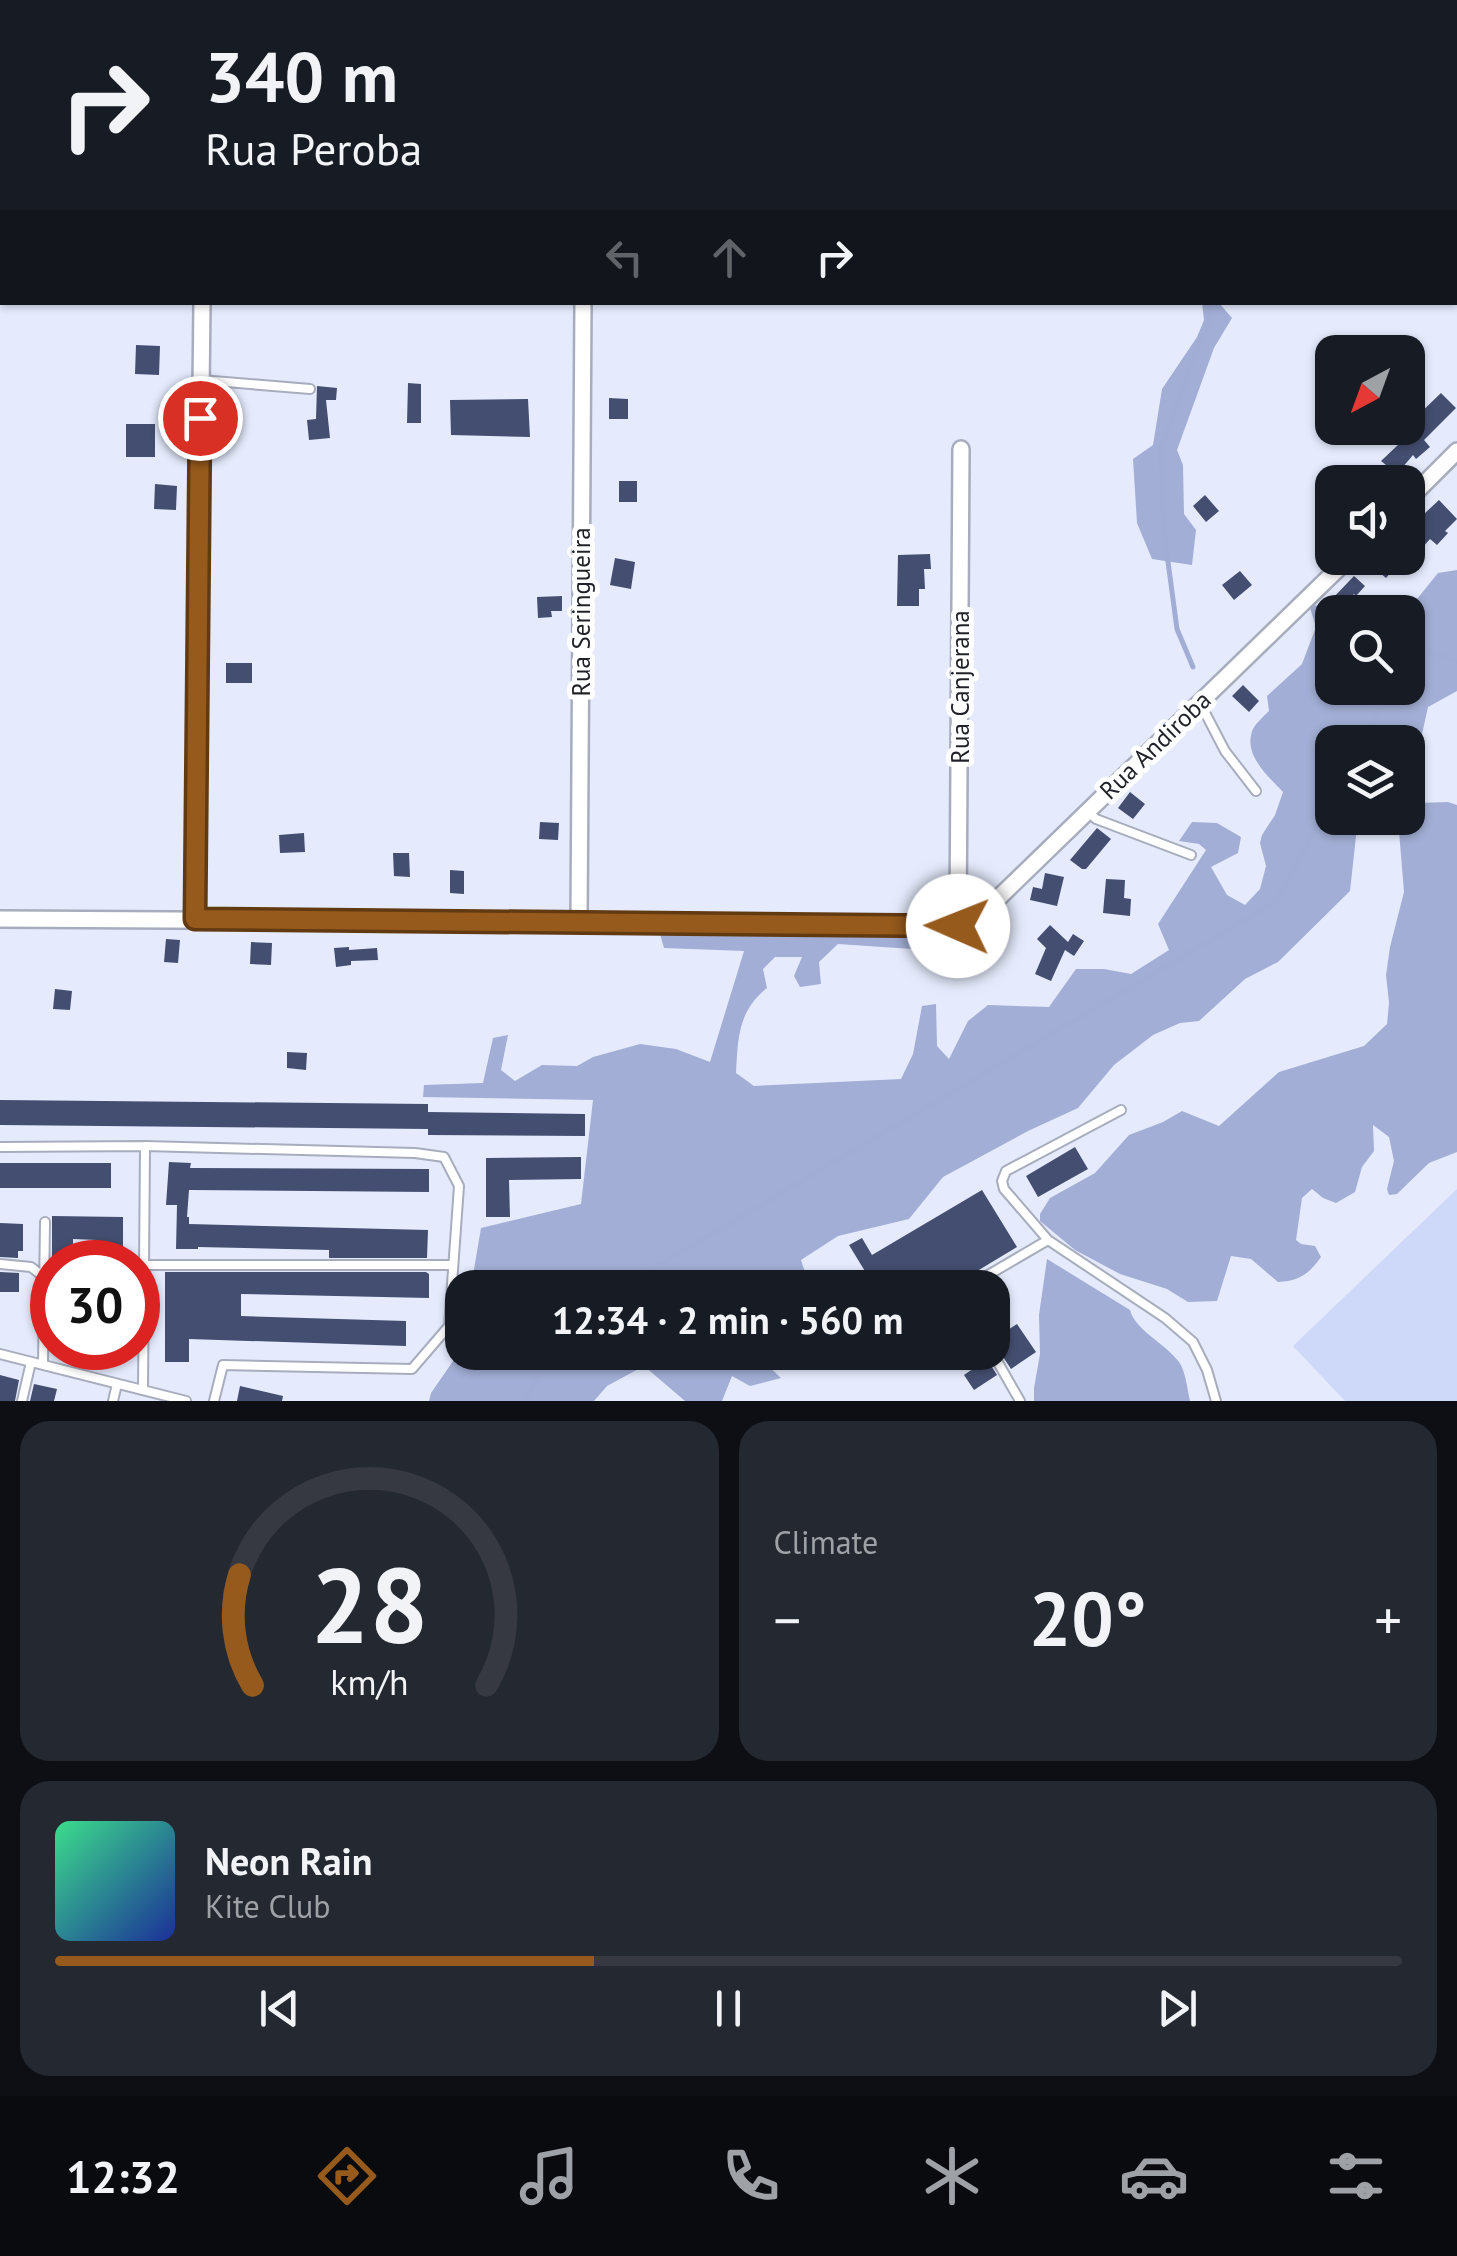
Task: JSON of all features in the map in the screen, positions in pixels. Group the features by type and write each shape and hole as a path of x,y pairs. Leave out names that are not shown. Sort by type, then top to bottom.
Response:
{"street":[{"path":"195,919 202,305"},
{"name":"Rua Seringueira","path":"579,922 583,305"},
{"name":"Rua Canjerana","path":"958,926 961,449"},
{"path":"1425,483 1457,451"},
{"name":"Rua Andiroba","path":"958,926 985,911 1331,575"},
{"path":"0,919 958,926"}],"lane":[{"path":"201,380 310,390"},
{"path":"1199,702 1224,751 1256,791"},
{"path":"1087,812 1096,819 1191,855"},
{"path":"1122,1110 1006,1172 1004,1190 1048,1240 1165,1318 1193,1342 1216,1401"},
{"path":"144,1240 145,1146"},
{"path":"0,1148 145,1146 444,1157 459,1186 449,1326 412,1369 223,1365 214,1401"},
{"path":"45,1222 45,1240"},
{"path":"997,1270 1048,1240"},
{"path":"0,1264 30,1266"},
{"path":"160,1265 453,1265"},
{"path":"0,1354 30,1362"},
{"path":"22,1401 30,1366"},
{"path":"62,1370 186,1401"},
{"path":"142,1370 142,1390"},
{"path":"1002,1370 1020,1401"},
{"path":"113,1401 117,1384"}],"shaded area":[{"path":"1202,305 1221,305 1232,318 1214,348 1177,450 1183,465 1184,514 1196,530 1192,565 1152,559 1137,523 1133,459 1153,445 1162,389 1204,320"},
{"path":"1457,570 1457,691 1428,707 1424,725 1315,725 1315,835 1356,835 1350,891 1278,962 1245,979 1199,1021 1180,1023 1153,1035 1114,1065 1078,1108 943,1177 909,1219 838,1236 801,1260 804,1270 474,1270 481,1228 581,1204 593,1100 423,1097 424,1085 483,1083 493,1038 508,1035 501,1070 515,1081 542,1065 577,1066 593,1057 640,1044 676,1049 710,1062 744,951 664,948 660,934 919,937 912,949 838,944 819,962 821,984 800,987 794,976 802,957 775,957 763,969 767,988 750,1006 739,1037 736,1073 754,1086 901,1079 913,1054 922,1006 936,1004 937,1046 949,1059 968,1021 988,1005 1049,1007 1076,969 1131,974 1169,950 1158,924 1206,850 1199,844 1179,841 1192,822 1217,823 1241,837 1238,853 1211,867 1227,895 1245,905 1260,889 1266,866 1260,843 1283,792 1258,764 1251,738 1254,727 1269,711 1267,696 1302,664 1315,630 1315,705 1425,705 1425,595 1420,595 1438,573"},
{"path":"1425,803 1457,805 1457,1152 1429,1163 1397,1194 1389,1195 1394,1161 1389,1137 1373,1125 1374,1151 1362,1167 1355,1192 1336,1203 1312,1189 1302,1198 1296,1240 1315,1246 1321,1257 1312,1268 1303,1276 1278,1282 1251,1259 1231,1256 1217,1301 1188,1302 1167,1289 1120,1274 1075,1250 1040,1221 1050,1198 1095,1173 1129,1135 1182,1111 1219,1126 1279,1072 1364,1046 1387,1024 1386,975 1404,892 1399,835 1425,835"},
{"path":"1457,1189 1457,1401 1345,1401 1293,1346"},
{"path":"1047,1259 1130,1310 1138,1324 1179,1362 1190,1401 1034,1401"},
{"path":"447,1370 637,1370 607,1386 594,1401 429,1401"},
{"path":"649,1370 773,1370 781,1378 750,1386 732,1376 722,1401 685,1401"}],"building":[{"path":"136,345 160,346 159,375 135,374"},
{"path":"408,383 421,384 421,423 407,423"},
{"path":"317,386 337,388 336,400 326,400 330,438 309,440 307,420 316,419"},
{"path":"1441,393 1456,408 1425,439 1425,408"},
{"path":"609,398 628,399 628,419 609,419"},
{"path":"528,399 530,437 451,435 450,400"},
{"path":"126,424 155,424 155,457 126,457"},
{"path":"1425,441 1430,447 1416,459 1413,455 1405,465 1386,465 1381,461 1398,445 1425,445"},
{"path":"619,481 637,481 637,502 619,502"},
{"path":"155,484 177,486 176,510 154,509"},
{"path":"1205,495 1219,511 1206,522 1193,506"},
{"path":"1439,500 1457,519 1437,545 1430,539 1425,545 1425,513"},
{"path":"930,554 931,569 924,569 925,589 919,589 919,606 897,606 898,555"},
{"path":"615,558 635,562 631,589 610,585"},
{"path":"1240,571 1252,585 1234,600 1222,585"},
{"path":"1354,576 1365,586 1357,595 1336,595"},
{"path":"562,596 562,611 551,611 552,617 538,618 537,597"},
{"path":"226,663 252,663 252,683 226,683"},
{"path":"1243,685 1259,701 1249,712 1232,696"},
{"path":"1130,792 1145,804 1133,819 1118,808"},
{"path":"540,822 559,823 558,840 539,839"},
{"path":"1097,828 1111,839 1082,869 1070,860"},
{"path":"304,833 305,852 280,853 279,835"},
{"path":"393,853 409,853 410,877 394,876"},
{"path":"450,870 464,871 464,894 450,893"},
{"path":"1045,873 1064,877 1057,906 1030,900 1033,887 1042,889"},
{"path":"1106,879 1125,880 1124,898 1131,899 1130,916 1103,913"},
{"path":"1050,925 1068,942 1073,934 1084,941 1074,956 1065,950 1051,981 1035,974 1046,948 1037,939"},
{"path":"166,939 180,940 178,963 164,962"},
{"path":"974,940 992,941 990,965 973,964"},
{"path":"251,942 272,943 271,965 250,964"},
{"path":"334,948 377,948 378,960 351,961 351,965 336,967"},
{"path":"55,989 72,991 70,1010 53,1009"},
{"path":"287,1052 307,1053 306,1070 287,1068"},
{"path":"0,1100 428,1104 428,1112 585,1114 585,1136 428,1135 428,1129 0,1125"},
{"path":"1075,1147 1088,1169 1038,1197 1026,1176"},
{"path":"581,1157 581,1179 509,1180 510,1217 486,1217 486,1158"},
{"path":"169,1162 191,1163 190,1168 429,1169 429,1192 189,1190 187,1217 189,1224 428,1230 427,1258 329,1258 329,1250 176,1249 177,1205 166,1205"},
{"path":"0,1163 111,1163 111,1188 0,1188"},
{"path":"982,1190 1017,1247 979,1270 864,1270 849,1245 862,1238 872,1255"},
{"path":"52,1216 123,1217 123,1240 52,1240"},
{"path":"0,1223 23,1224 23,1251 18,1251 18,1258 0,1257"},
{"path":"0,1272 19,1273 19,1292 0,1292"},
{"path":"165,1272 426,1272 429,1298 241,1294 241,1316 406,1321 406,1346 189,1339 189,1362 165,1362"},
{"path":"1017,1324 1036,1352 1011,1369 1010,1367 1010,1328"},
{"path":"971,1370 994,1370 997,1375 974,1390 964,1375"},
{"path":"0,1375 19,1380 15,1401 0,1401"},
{"path":"34,1384 57,1389 54,1401 30,1401"},
{"path":"240,1386 283,1396 282,1401 237,1401"}],"waterway":[{"path":"1193,667 1177,629 1164,532 1161,448 1212,319 1206,305"},
{"path":"1425,650 1457,661"},
{"path":"1370,725 1381,705"},
{"path":"651,1270 1277,901 1315,828"},
{"path":"525,1401 543,1370"}],"route":[{"path":"200,418 195,919 958,926"}]}
